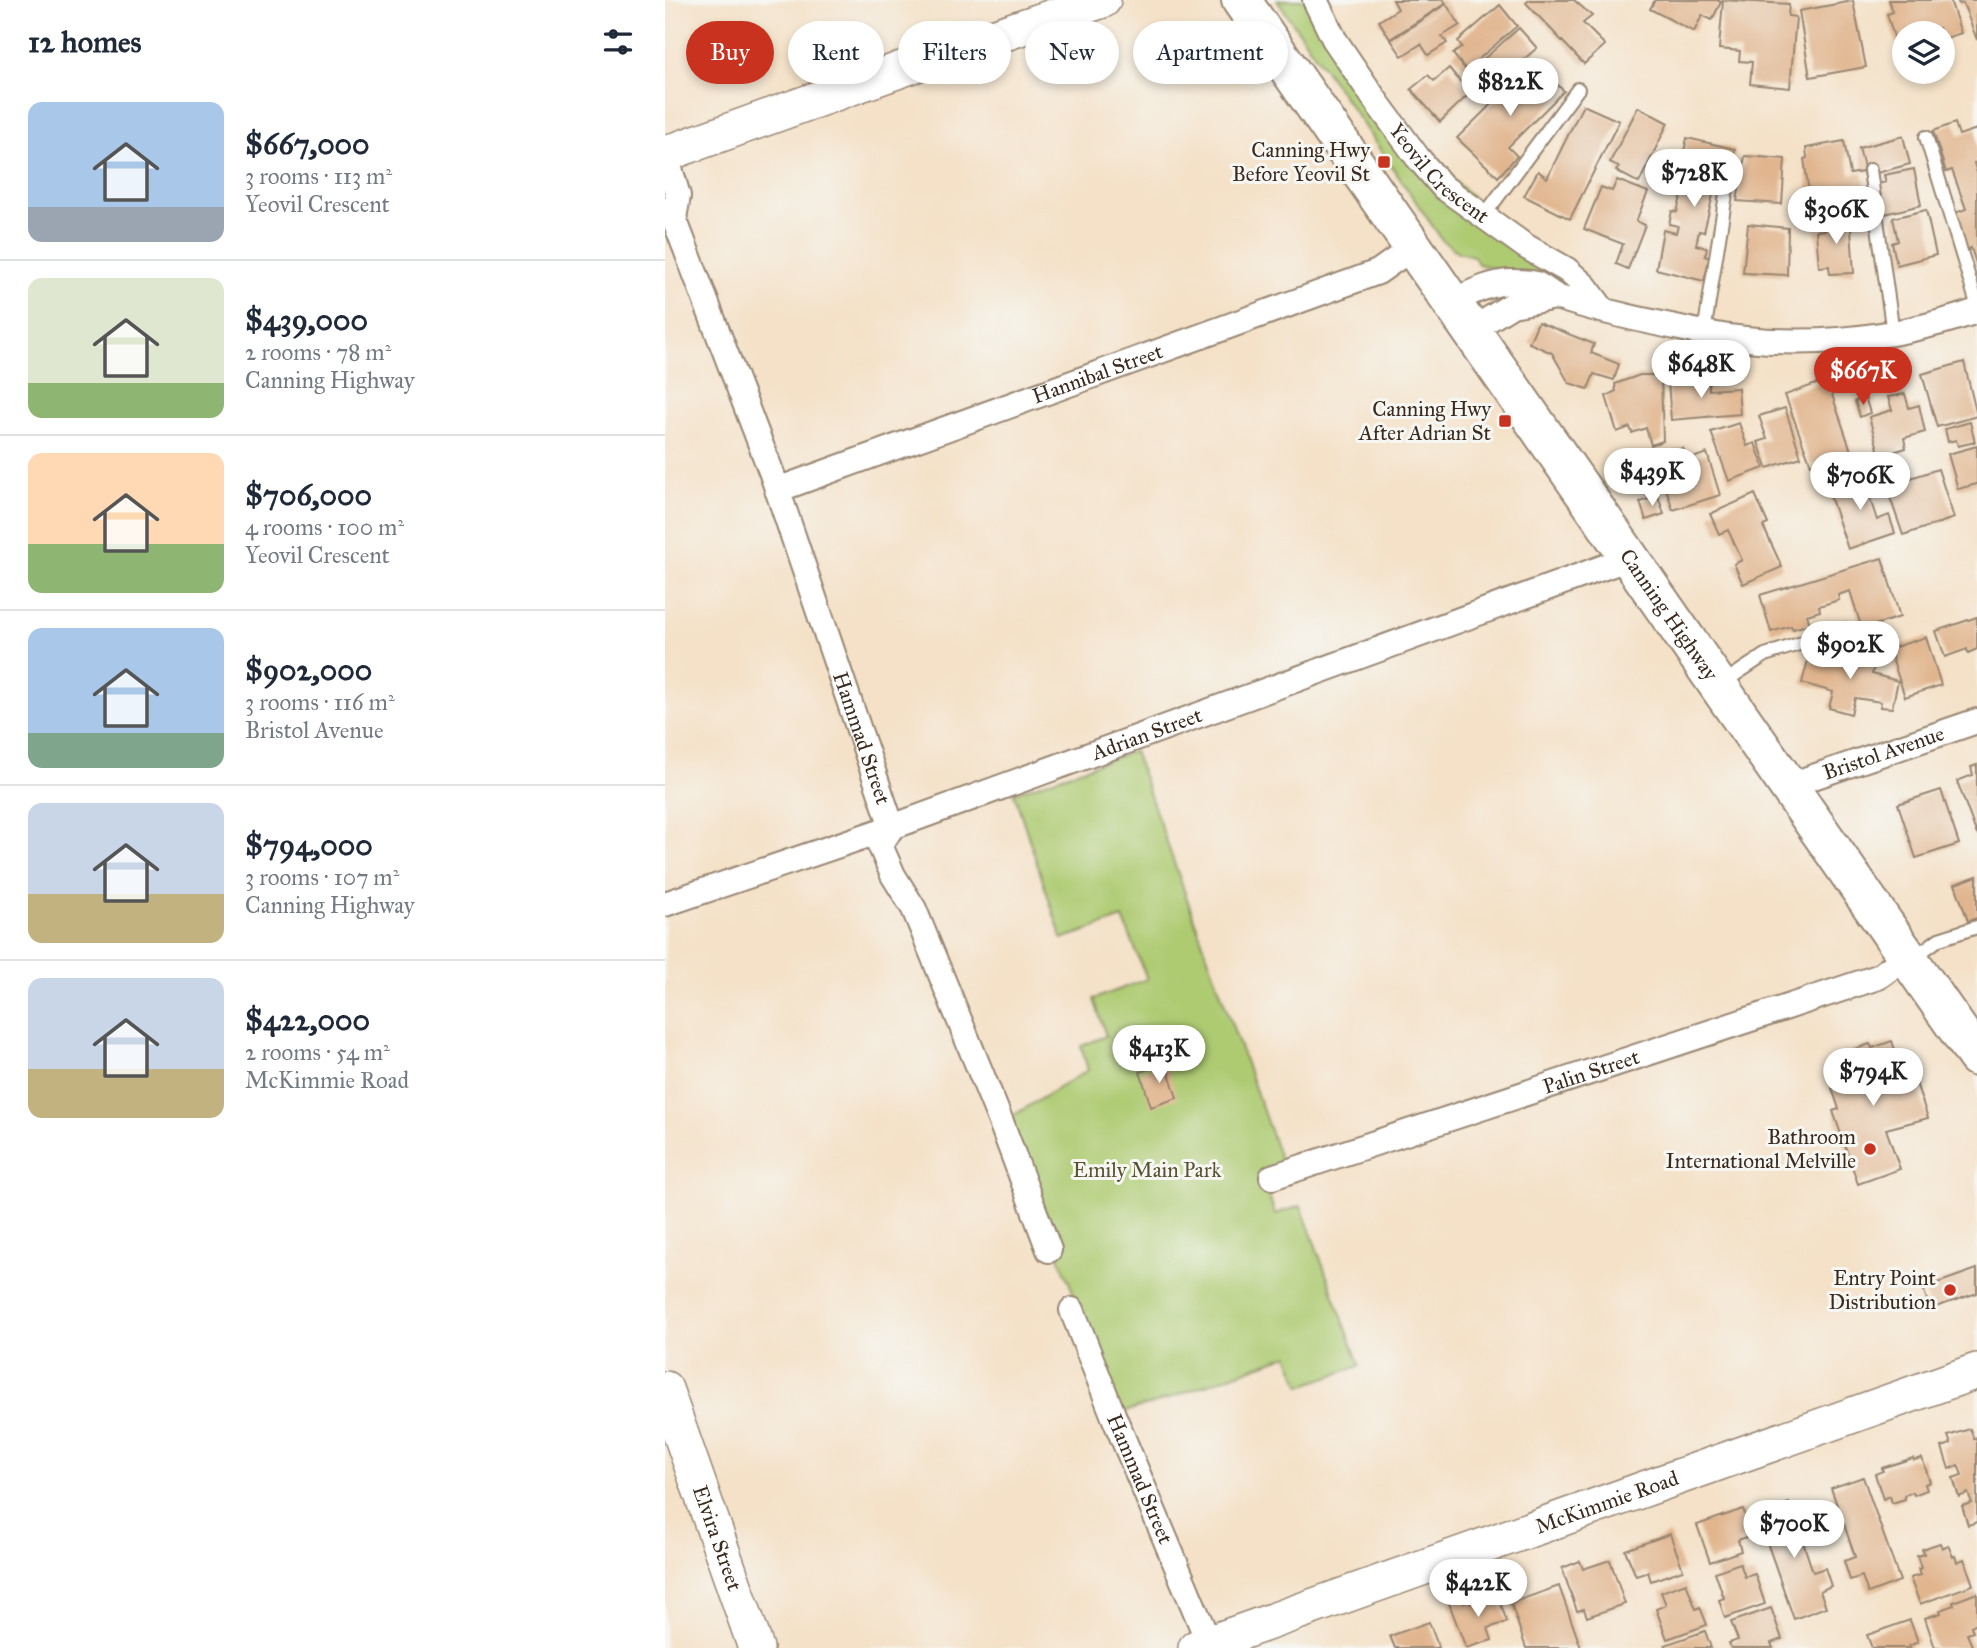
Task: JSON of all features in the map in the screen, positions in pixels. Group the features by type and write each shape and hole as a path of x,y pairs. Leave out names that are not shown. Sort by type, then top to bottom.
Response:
{"highway":[{"name":"Canning Highway","path":"1241,0 1977,1056"}],"main road":[{"path":"665,149 1036,0"},
{"path":"665,149 1103,0"},
{"name":"McKimmie Road","path":"1205,1646 1977,1371"},
{"name":"Elvira Street","path":"665,1388 756,1648"}],"street":[{"name":"Yeovil Crescent","path":"1315,0 1334,39 1418,158 1443,187 1525,246 1567,270 1585,286 1603,310"},
{"name":"Hammad Street","path":"665,149 678,196 669,214 777,490 892,827 880,845 893,875 914,909 1001,1122 1049,1250"},
{"name":"Hannibal Street","path":"777,490 1378,272 1412,248"},
{"path":"1460,317 1484,287 1509,282 1537,284 1556,297 1705,333 1787,342 1861,338 1893,333 1977,311"},
{"path":"1460,317 1556,297"},
{"name":"Adrian Street","path":"665,904 892,827 1629,558"},
{"name":"Bristol Avenue","path":"1787,786 1977,721"},
{"name":"Palin Street","path":"1272,1177 1878,977 1908,958"},
{"name":"Hammad Street","path":"1072,1310 1205,1646"}],"lane":[{"path":"1483,217 1578,89"},
{"path":"1926,137 1977,304"},
{"path":"1870,170 1893,333"},
{"path":"1705,333 1729,175"},
{"path":"1718,686 1765,655 1845,629"},
{"path":"1908,958 1939,939 1977,927"}],"green space":[{"path":"1277,0 1307,0 1364,99 1558,275 1560,281 1555,285 1478,264 1474,256 1458,252 1443,241"},
{"name":"Emily Main Park","path":"1134,751 1282,1164 1261,1171 1275,1214 1301,1206 1360,1366 1301,1386 1288,1355 1156,1403 1120,1413 1006,1120 1088,1070 1081,1046 1106,1036 1094,999 1147,979 1123,918 1062,939 1014,793"}],"building":[{"path":"1393,0 1443,0 1446,3 1390,39 1379,21 1398,9"},
{"path":"1529,0 1574,0 1592,16 1583,23 1605,45 1584,64 1526,3"},
{"path":"1655,0 1721,2 1712,20 1702,15 1694,32 1650,9"},
{"path":"1723,0 1789,4 1788,16 1796,17 1790,88 1750,84 1752,62 1739,61 1740,51 1719,49"},
{"path":"1889,0 1950,0 1961,33 1955,35 1955,21 1892,21 1892,31 1887,14 1893,12"},
{"path":"1957,0 1977,0 1977,40 1963,3 1959,4"},
{"path":"1853,1 1866,67 1810,77 1799,11"},
{"path":"1446,4 1460,25 1442,36 1447,43 1428,55 1421,44 1402,56 1391,40"},
{"path":"1500,5 1517,26 1466,70 1453,54 1462,47 1458,41"},
{"path":"1519,28 1537,48 1495,84 1490,78 1481,86 1469,72"},
{"path":"1534,62 1564,91 1508,147 1517,156 1498,177 1457,138"},
{"path":"1449,68 1470,93 1440,122 1411,89 1428,75 1434,81"},
{"path":"1583,105 1619,121 1570,219 1524,196 1538,171 1547,178"},
{"path":"1638,107 1668,123 1639,183 1616,171 1619,167 1610,162"},
{"path":"1955,123 1959,135 1977,129 1977,162 1974,163 1977,173 1977,266 1971,248 1967,250 1955,213 1966,209 1952,170 1946,172 1933,131"},
{"path":"1903,136 1910,164 1877,173 1876,169 1865,172 1859,148"},
{"path":"1687,138 1735,149 1730,171 1723,180 1717,178 1704,232 1699,231 1696,245 1707,248 1705,256 1710,258 1704,281 1656,269 1663,230 1676,233 1678,226 1669,224 1672,211 1677,212 1688,170 1680,169"},
{"path":"1844,141 1850,174 1863,172 1867,194 1845,197 1844,194 1839,195 1839,199 1816,203 1817,210 1806,212 1804,200 1810,199 1804,159 1807,158 1806,148"},
{"path":"1745,156 1785,159 1782,204 1737,201"},
{"path":"1914,169 1921,205 1885,214 1878,184 1886,182 1884,175"},
{"path":"1617,180 1648,192 1636,221 1645,225 1628,269 1616,264 1623,244 1584,229 1601,187 1612,191"},
{"path":"1926,210 1936,255 1897,265 1892,243 1898,241 1893,218"},
{"path":"1850,216 1854,273 1830,274 1829,266 1819,267 1816,231 1825,230 1824,218"},
{"path":"1748,224 1788,228 1787,275 1743,273"},
{"path":"1538,322 1594,344 1591,353 1619,364 1614,380 1594,374 1588,389 1569,383 1552,353 1529,343"},
{"path":"1964,362 1977,416 1937,427 1922,374"},
{"path":"1640,375 1661,375 1663,441 1651,445 1646,428 1632,433 1630,427 1617,432 1606,396 1616,391 1615,384"},
{"path":"1709,379 1709,390 1738,388 1740,414 1671,420 1668,382"},
{"path":"1827,380 1851,451 1811,465 1785,395"},
{"path":"1905,394 1909,408 1919,405 1925,432 1904,438 1906,448 1880,456 1869,417 1892,410 1888,397"},
{"path":"1865,397 1870,413 1860,417 1855,401"},
{"path":"1785,408 1801,457 1767,468 1758,442 1767,439 1759,416"},
{"path":"1970,422 1975,442 1958,446 1956,440 1948,442 1945,429"},
{"path":"1739,423 1747,446 1755,443 1764,468 1729,481 1711,432"},
{"path":"1977,446 1977,484 1958,489 1948,454"},
{"path":"1683,448 1687,460 1707,453 1720,495 1673,510 1656,457"},
{"path":"1903,464 1908,479 1938,469 1954,518 1903,535 1881,471"},
{"path":"1875,473 1881,491 1869,496 1877,520 1889,515 1895,533 1848,549 1828,490"},
{"path":"1755,494 1768,524 1763,526 1782,567 1743,584 1734,564 1742,560 1728,530 1719,534 1710,514"},
{"path":"1658,496 1664,514 1646,520 1640,502"},
{"path":"1882,558 1900,617 1862,629 1850,591 1838,595 1839,600 1819,606 1820,611 1807,615 1810,624 1771,632 1760,595"},
{"path":"1977,617 1977,649 1968,653 1967,649 1945,657 1936,631"},
{"path":"1926,637 1941,685 1905,697 1889,649"},
{"path":"1832,647 1876,660 1872,674 1898,681 1892,708 1880,707 1881,702 1855,698 1851,714 1829,708 1833,692 1802,683 1808,660 1827,665"},
{"path":"1977,765 1977,835 1957,781 1973,775 1971,767"},
{"path":"1941,790 1959,844 1916,858 1898,804"},
{"path":"1977,876 1977,918 1968,921 1955,884"},
{"name":"Bathroom International Melville","path":"1892,1041 1901,1068 1896,1070 1902,1088 1916,1083 1928,1118 1886,1129 1900,1169 1858,1184 1833,1111 1839,1109 1832,1088 1840,1085 1834,1066 1844,1062 1843,1058 1854,1054 1852,1050 1870,1044 1872,1048"},
{"path":"1166,1063 1177,1098 1151,1107 1140,1072"},
{"name":"Entry Point Distribution","path":"1977,1269 1977,1293 1930,1309 1923,1288"},
{"path":"1970,1429 1977,1440 1977,1522 1968,1525 1962,1506 1972,1503 1968,1493 1959,1497 1953,1478 1962,1475 1958,1465 1949,1469 1942,1447 1951,1444 1948,1436"},
{"path":"1913,1458 1922,1458 1930,1482 1925,1484 1927,1490 1914,1495 1913,1492 1904,1495 1905,1499 1892,1503 1890,1496 1883,1499 1875,1474 1883,1471 1882,1468"},
{"path":"1863,1477 1900,1581 1868,1593 1862,1576 1850,1580 1844,1561 1855,1557 1844,1524 1832,1529 1825,1509 1837,1505 1831,1488"},
{"path":"1789,1503 1795,1520 1806,1516 1813,1535 1802,1539 1813,1572 1825,1568 1831,1586 1820,1591 1826,1607 1794,1619 1757,1514"},
{"path":"1743,1509 1752,1535 1738,1540 1741,1551 1710,1562 1697,1525"},
{"path":"1670,1534 1683,1570 1651,1581 1648,1572 1636,1576 1625,1550"},
{"path":"1940,1543 1942,1548 1948,1545 1957,1562 1964,1559 1973,1585 1920,1604 1910,1578 1920,1575 1917,1556 1924,1554 1922,1549"},
{"path":"1610,1560 1625,1604 1587,1617 1584,1609 1577,1611 1562,1568 1580,1561 1583,1569"},
{"path":"1740,1563 1745,1577 1755,1574 1765,1604 1725,1618 1719,1600 1724,1598 1715,1572"},
{"path":"1686,1583 1696,1609 1700,1607 1707,1625 1667,1639 1656,1609 1666,1605 1661,1592"},
{"path":"1559,1586 1581,1648 1526,1648 1511,1603"},
{"path":"1497,1593 1507,1622 1488,1628 1492,1640 1466,1648 1449,1603 1462,1598 1464,1602 1469,1600 1470,1603"},
{"path":"1977,1593 1977,1623 1971,1626 1973,1632 1967,1634 1973,1648 1935,1648 1925,1618 1941,1613 1940,1610 1954,1605 1953,1602"},
{"path":"1771,1608 1782,1639 1771,1643 1773,1648 1731,1648 1729,1643 1738,1640 1731,1622"},
{"path":"1910,1620 1918,1642 1909,1646 1910,1648 1872,1648 1867,1635"},
{"path":"1429,1622 1439,1648 1395,1648 1390,1636"},
{"path":"1705,1631 1711,1648 1666,1648 1665,1645"}],"place":[{"name":"Canning Hwy Before Yeovil St","path":"1384,162"},
{"name":"Canning Hwy After Adrian St","path":"1505,421"},
{"name":"Bathroom International Melville","path":"1870,1149"},
{"name":"Entry Point Distribution","path":"1950,1290"}]}
